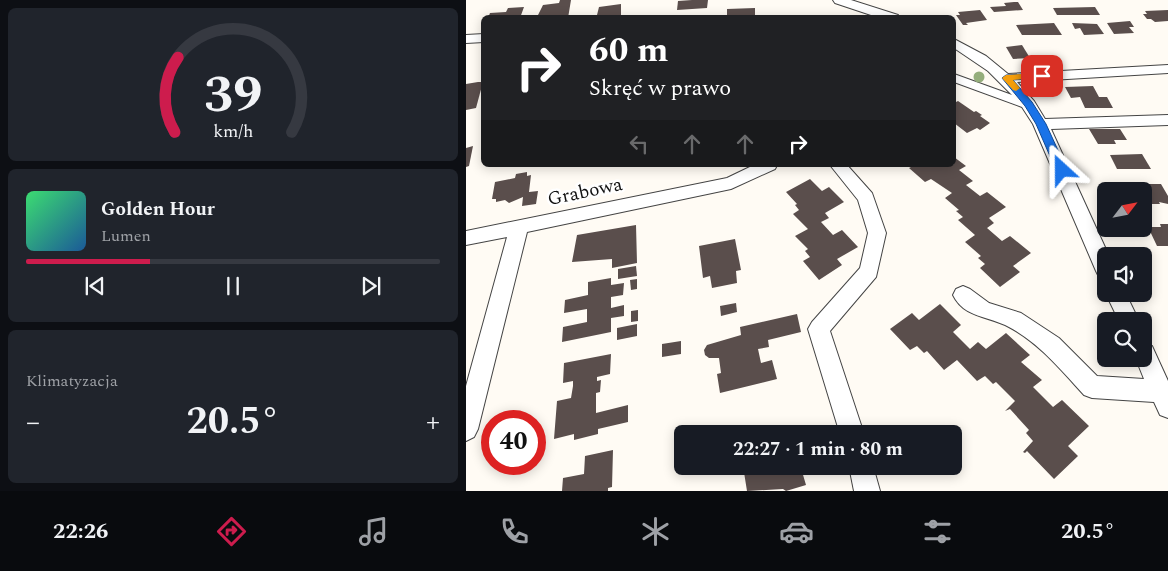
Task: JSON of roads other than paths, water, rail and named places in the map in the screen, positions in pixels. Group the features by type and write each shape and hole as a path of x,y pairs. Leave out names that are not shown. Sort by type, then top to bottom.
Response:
{"street":[{"path":"839,0 885,15"},
{"path":"466,39 481,38"},
{"path":"956,44 982,59 1006,78 1029,104 1041,124 1097,251"},
{"path":"1006,78 1168,69"},
{"path":"956,79 969,82 1001,97 1029,104"},
{"path":"1041,124 1168,120"},
{"name":"Grabowa","path":"466,238 731,183 765,167"},
{"path":"840,167 866,198 877,233 869,271 819,329 849,425"},
{"path":"466,428 518,227"},
{"path":"963,296 983,310 1014,318 1051,345 1092,387 1164,399"},
{"path":"1150,367 1164,399"},
{"path":"864,475 868,491"}]}
